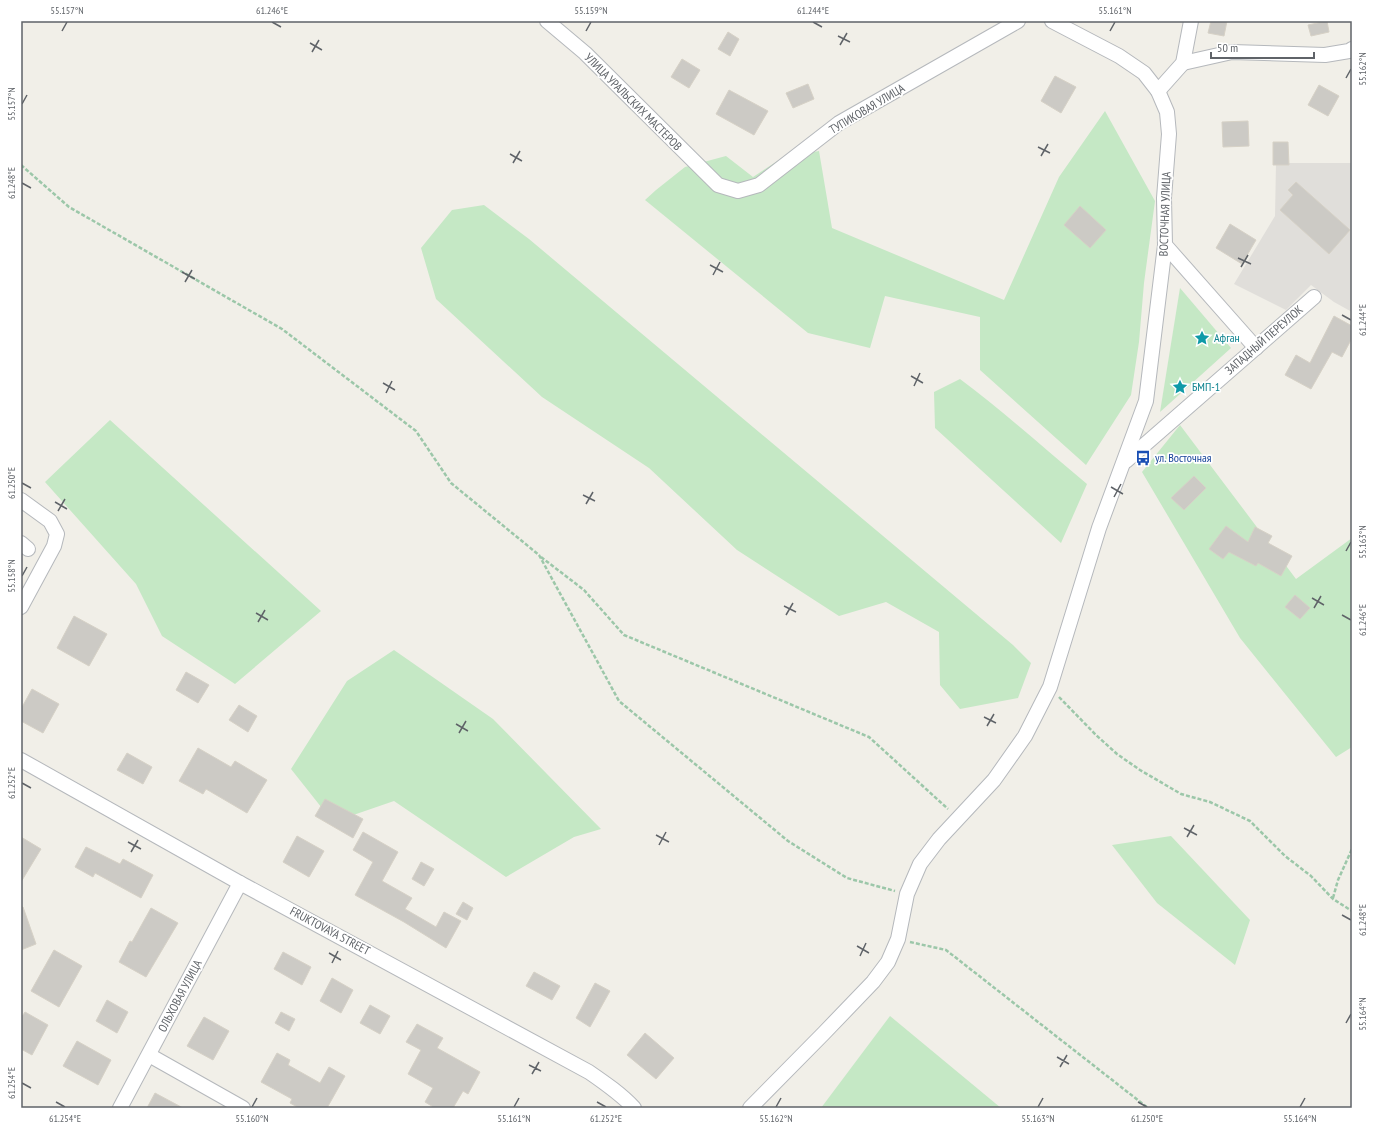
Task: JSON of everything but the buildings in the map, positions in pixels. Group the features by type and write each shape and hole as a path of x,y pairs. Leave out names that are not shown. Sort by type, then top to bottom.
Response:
{"street":[{"name":"УЛИЦА УРАЛЬСКИХ МАСТЕРОВ","path":"547,21 585,53 718,185"},
{"name":"ТУПИКОВАЯ УЛИЦА","path":"718,185 738,191 759,185 839,123 1018,21"},
{"name":"ВОСТОЧНАЯ УЛИЦА","path":"750,1108 824,1033 872,982 888,962 898,939 907,894 920,864 939,839 994,780 1025,736 1050,688 1100,528 1146,401 1165,245 1164,198 1169,134 1167,112 1158,91 1144,74 1118,56 1052,21"},
{"path":"1158,91 1183,63 1191,21"},
{"path":"1183,63 1232,52 1325,55 1349,51 1352,49"},
{"path":"1165,245 1256,348"},
{"name":"ЗАПАДНЫЙ ПЕРЕУЛОК","path":"1124,462 1314,297"},
{"path":"21,500 50,521 57,534 54,546 21,607"},
{"name":"FRUKTOVAYA STREET","path":"21,760 240,883 589,1072 609,1086 634,1108"},
{"name":"ОЛЬХОВАЯ УЛИЦА","path":"120,1108 240,883"},
{"path":"149,1054 243,1108"}],"path":[{"path":"21,165 69,207 282,329 416,431 451,483 584,590 624,635 869,737 958,818"},
{"path":"539,555 619,701 788,841 847,878 907,894"},
{"path":"1050,688 1096,735 1117,754 1140,770 1182,794 1210,802 1250,821 1285,856 1311,876 1333,899 1352,911"},
{"path":"1333,899 1338,880 1352,848"},
{"path":"898,939 946,950 1148,1108"}],"shaded area":[{"path":"1276,163 1352,163 1352,312 1334,302 1311,285 1286,310 1234,284 1275,216"}],"green space":[{"path":"1105,111 1155,201 1144,283 1139,342 1131,395 1086,465 980,370 980,317 885,296 870,348 808,333 645,200 685,167 726,156 753,177 782,158 819,151 832,228 1004,300 1059,177"},
{"path":"484,205 529,239 1013,645 1031,663 1018,698 960,709 940,685 939,632 886,602 839,616 737,550 649,468 542,397 436,299 421,248 452,210"},
{"path":"1180,288 1231,348 1160,412"},
{"path":"960,379 1008,417 1087,484 1061,543 935,428 934,392"},
{"path":"110,420 321,611 235,684 162,636 136,584 45,482"},
{"path":"1180,425 1296,579 1352,538 1352,747 1336,757 1240,638 1142,472"},
{"path":"394,650 493,719 601,829 574,837 506,877 394,801 333,822 291,769 347,681"},
{"path":"1171,836 1250,920 1235,965 1157,903 1112,845"},
{"path":"890,1016 1001,1108 821,1108"}],"place":[{"name":"Афган","path":"1202,338"},
{"name":"БМП-1","path":"1180,387"},
{"name":"ул. Восточная","path":"1143,458"}]}
